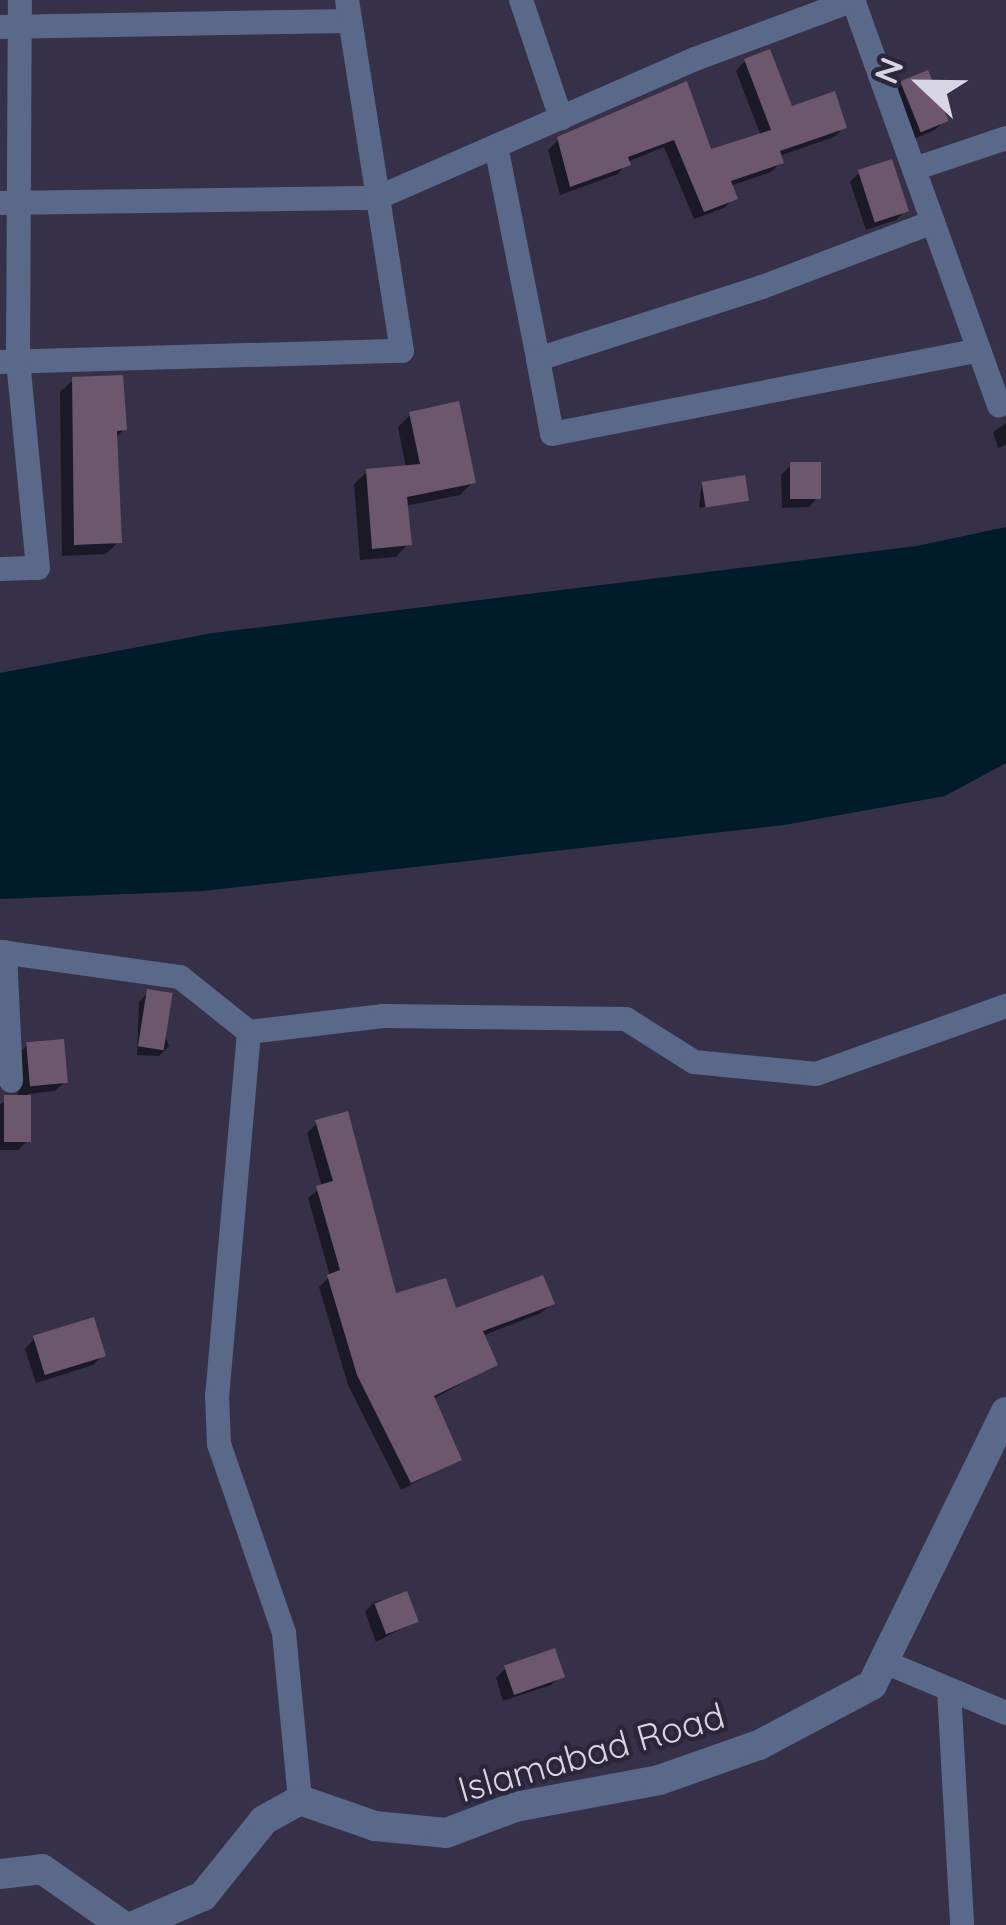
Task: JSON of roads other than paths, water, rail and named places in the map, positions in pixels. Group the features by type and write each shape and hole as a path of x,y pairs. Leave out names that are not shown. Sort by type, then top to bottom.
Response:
{"street":[{"path":"0,569 38,568 9,361 11,27 20,0"},
{"path":"521,0 560,118"},
{"path":"10,203 377,198 695,59 853,0 1000,406"},
{"path":"9,361 402,351 349,10 11,27"},
{"path":"914,169 1006,138"},
{"path":"496,146 552,434 979,350"},
{"path":"538,359 762,287 933,222"},
{"path":"10,1081 2,952 180,977 249,1032 383,1016 626,1018 694,1062 816,1074 1006,1006"},
{"path":"136,1925 203,1896 264,1820 300,1801 284,1633 219,1444 217,1395 249,1032"},
{"name":"Islamabad Road","path":"300,1801 374,1826 446,1833 514,1807 658,1780 759,1745 872,1685 1006,1412"},
{"path":"886,1663 1006,1713"},
{"path":"949,1690 962,1925"},
{"path":"0,1874 42,1869 122,1925"}],"water":[{"path":"1006,527 1006,763 945,796 784,825 203,891 0,899 0,673 213,633 917,546"}]}
